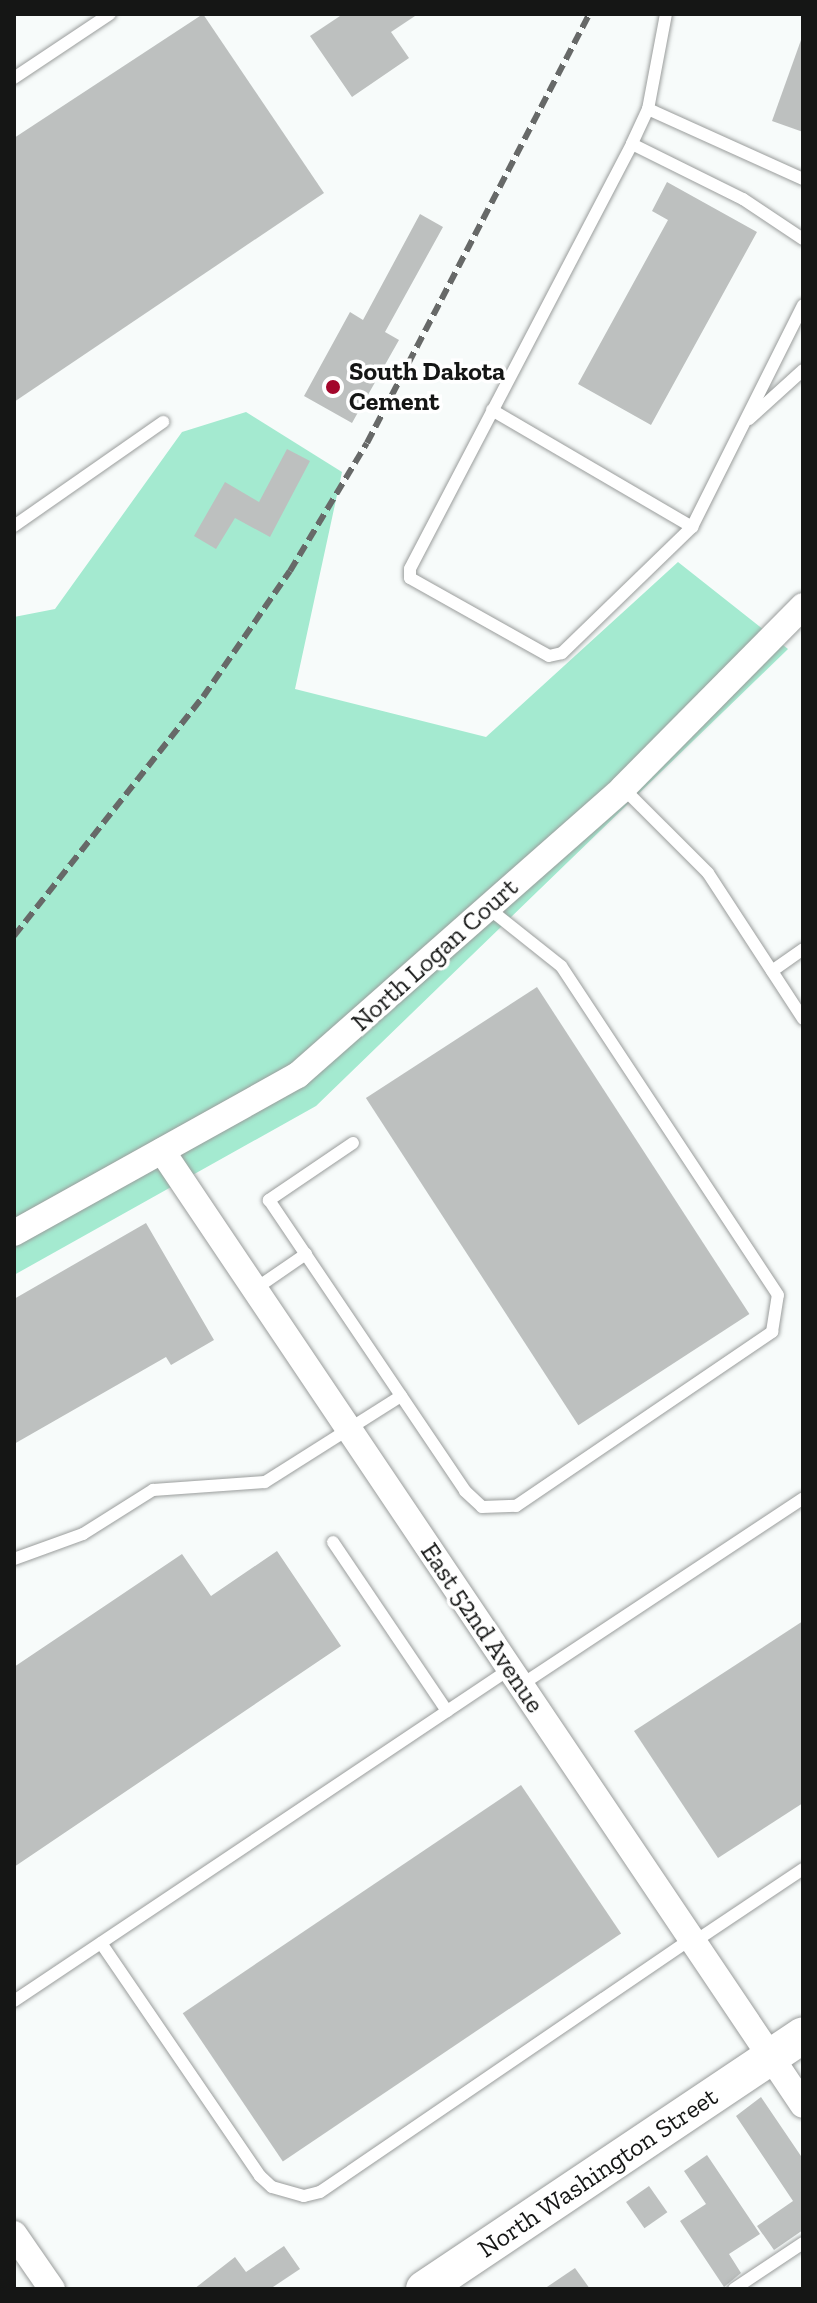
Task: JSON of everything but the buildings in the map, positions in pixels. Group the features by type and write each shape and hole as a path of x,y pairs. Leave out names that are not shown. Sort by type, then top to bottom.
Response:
{"main road":[{"name":"North Washington Street","path":"424,2289 803,2035"}],"street":[{"name":"North Logan Court","path":"14,1233 298,1075 623,788 803,606"},
{"name":"East 52nd Avenue","path":"162,1151 803,2105"},
{"path":"16,2242 52,2289"}],"lane":[{"path":"14,78 110,14"},
{"path":"666,14 648,109 410,569 421,588 549,656 562,653 692,527 803,305"},
{"path":"648,109 803,179"},
{"path":"632,144 743,199 803,239"},
{"path":"743,425 803,370"},
{"path":"492,410 692,527"},
{"path":"14,526 163,422"},
{"path":"623,788 708,873 803,1019"},
{"path":"353,1143 269,1200 472,1501 505,1510 762,1340 779,1317 772,1284 561,966 488,908"},
{"path":"772,971 803,949"},
{"path":"255,1289 306,1254"},
{"path":"14,1559 83,1534 153,1490 265,1482 401,1396"},
{"path":"14,2001 447,1711 516,1677 803,1498"},
{"path":"333,1542 447,1711"},
{"path":"101,1943 260,2176 272,2187 304,2196 320,2192 803,1869"},
{"path":"734,2289 803,2243"}],"green space":[{"path":"246,412 342,472 295,689 486,737 678,562 788,649 316,1106 14,1275 14,617 55,609 182,432"}],"railway":[{"path":"14,936 203,697 290,571 367,443 589,14"}],"place":[{"name":"South Dakota Cement","path":"333,387"}]}
